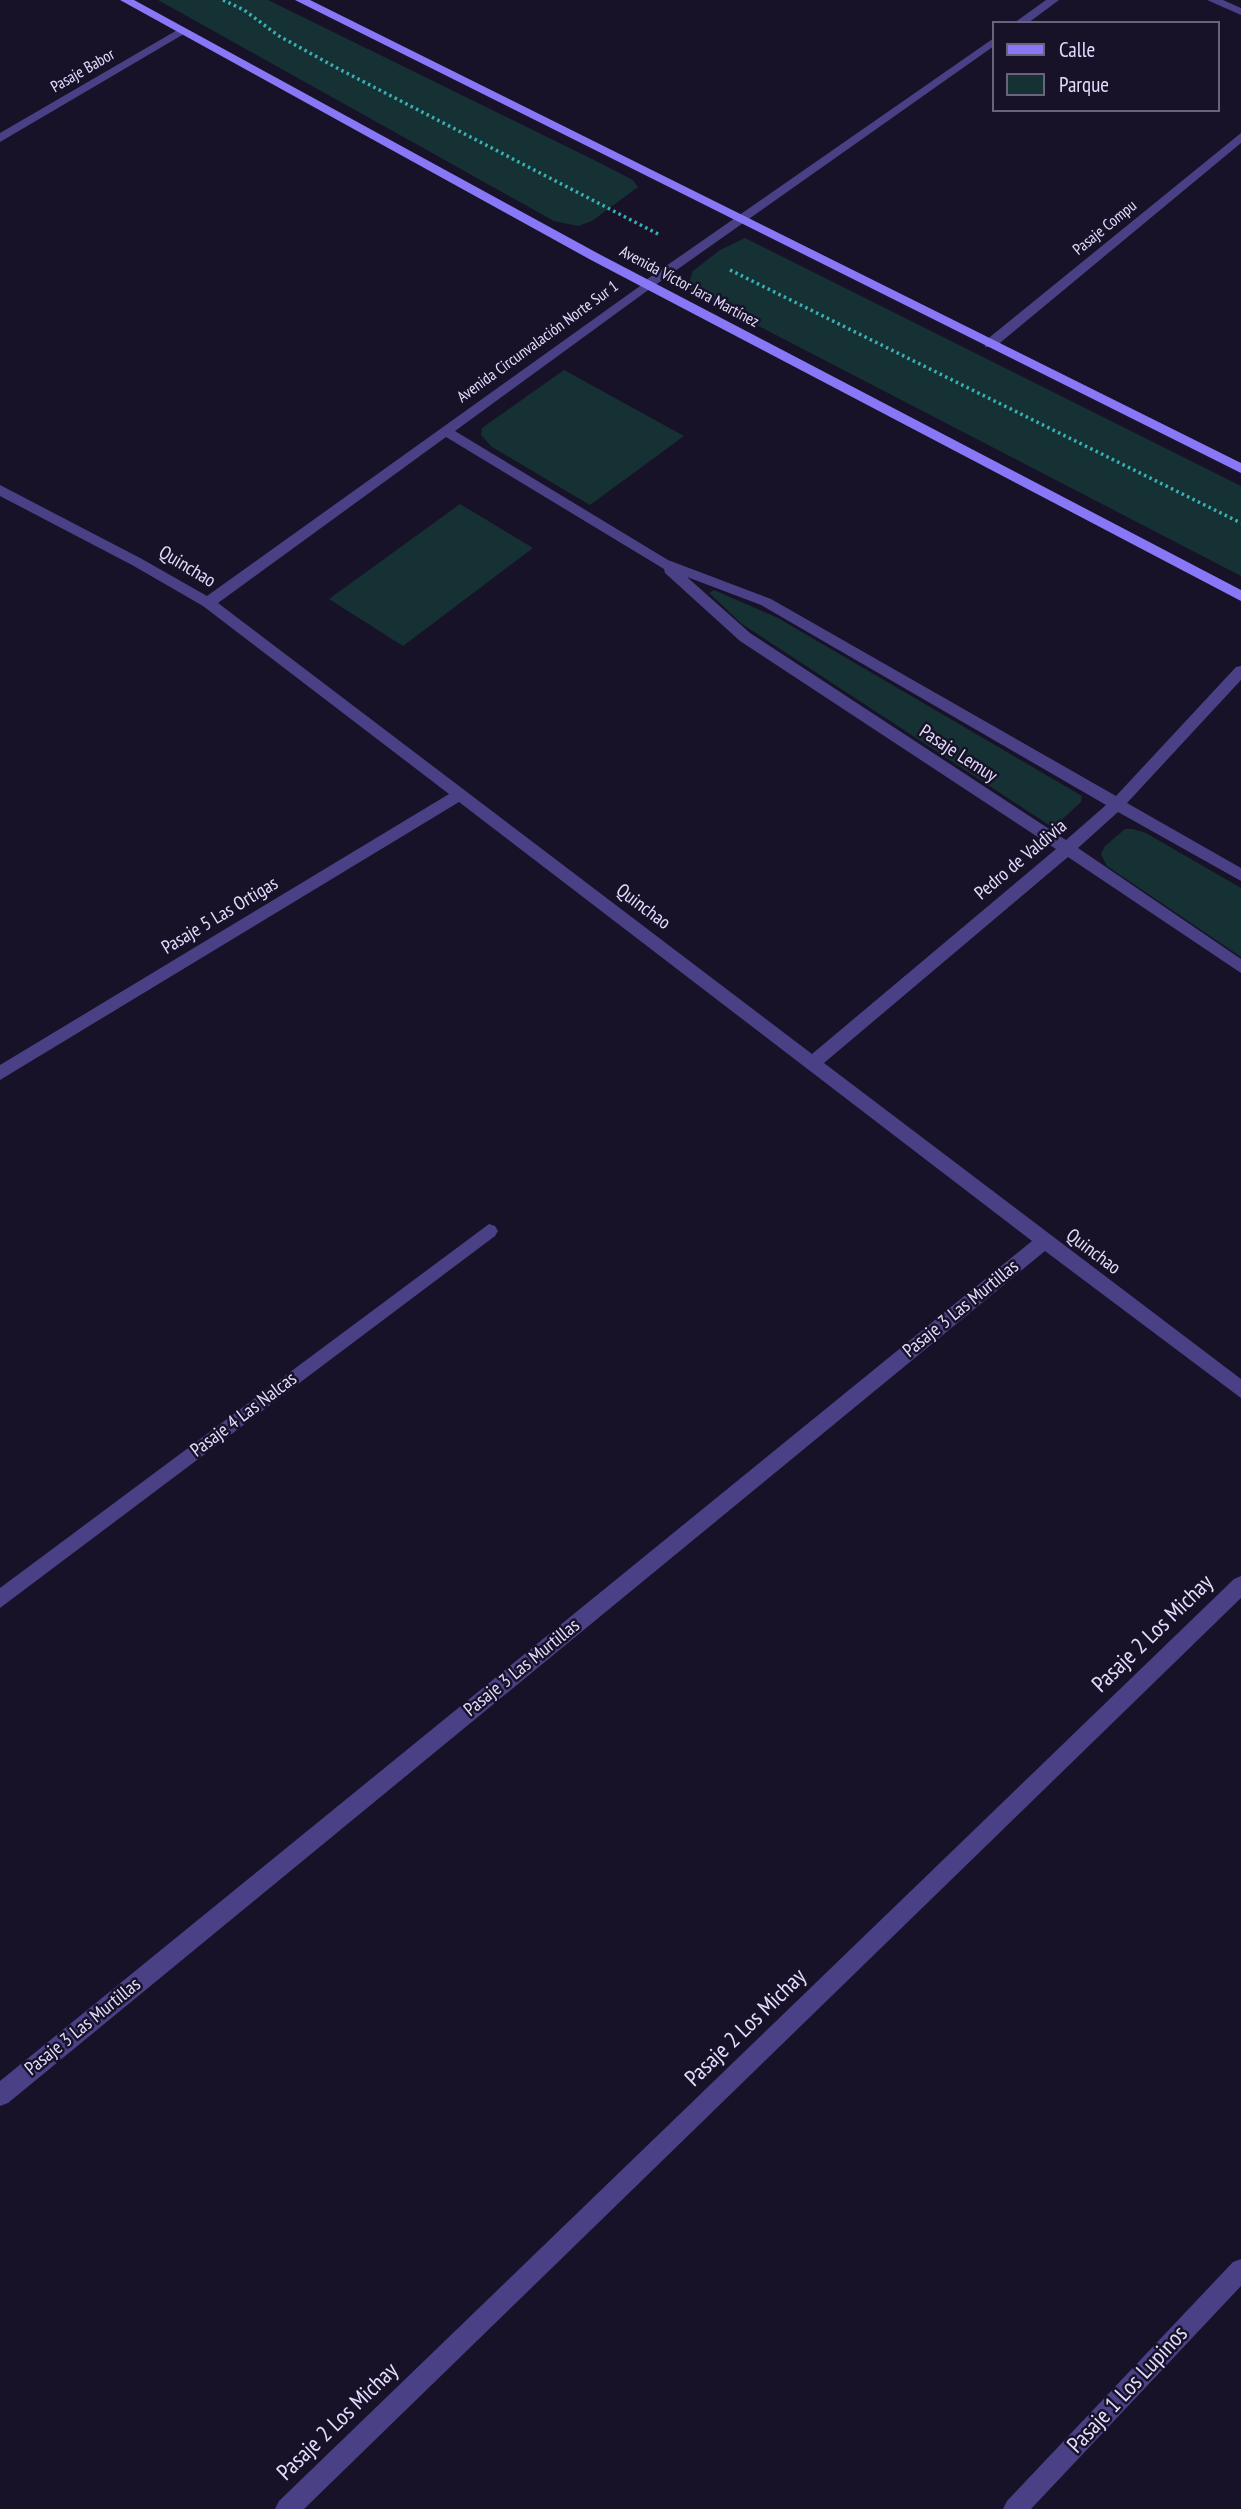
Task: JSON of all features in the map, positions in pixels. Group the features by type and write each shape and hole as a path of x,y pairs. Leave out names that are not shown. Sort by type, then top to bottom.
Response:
{"main road":[{"name":"Avenida Víctor Jara Martínez","path":"125,0 647,285 1241,596"},
{"path":"301,0 1241,469"}],"street":[{"path":"1023,21 1053,0"},
{"path":"1213,0 1241,12"},
{"name":"Pasaje Babor","path":"0,138 183,31"},
{"name":"Avenida Circunvalación Norte Sur 1","path":"208,603 740,218 992,42"},
{"name":"Pasaje Compu","path":"990,344 1241,137"},
{"name":"Pasaje Lemuy","path":"445,431 663,563 766,602 1241,874"},
{"name":"Quinchao","path":"0,490 137,562 208,603 1241,1390"},
{"name":"Pasaje Lemuy","path":"663,563 745,637 1068,849 1241,967"},
{"name":"Pedro de Valdivia","path":"813,1063 1068,849 1117,804 1241,671"},
{"name":"Pasaje 5 Las Ortigas","path":"0,1073 461,794"},
{"name":"Pasaje 4 Las Nalcas","path":"0,1599 489,1231"},
{"name":"Pasaje 3 Las Murtillas","path":"0,2095 1044,1241"},
{"name":"Pasaje 2 Los Michay","path":"287,2509 1241,1585"},
{"name":"Pasaje 1 Los Lupinos","path":"1015,2509 1241,2270"}],"green space":[{"path":"158,0 268,0 594,160 633,180 638,187 592,221 578,226 554,221"},
{"path":"745,238 1241,486 1241,576 691,291 688,286 693,271 720,250"},
{"path":"564,370 684,436 590,505 492,447 481,435 482,428"},
{"path":"460,504 533,548 403,646 329,599"},
{"path":"714,590 778,618 1082,796 1081,802 1054,827 1049,825 742,624 709,593"},
{"path":"1125,829 1146,833 1241,888 1241,957 1107,866 1101,854 1105,846"}]}
